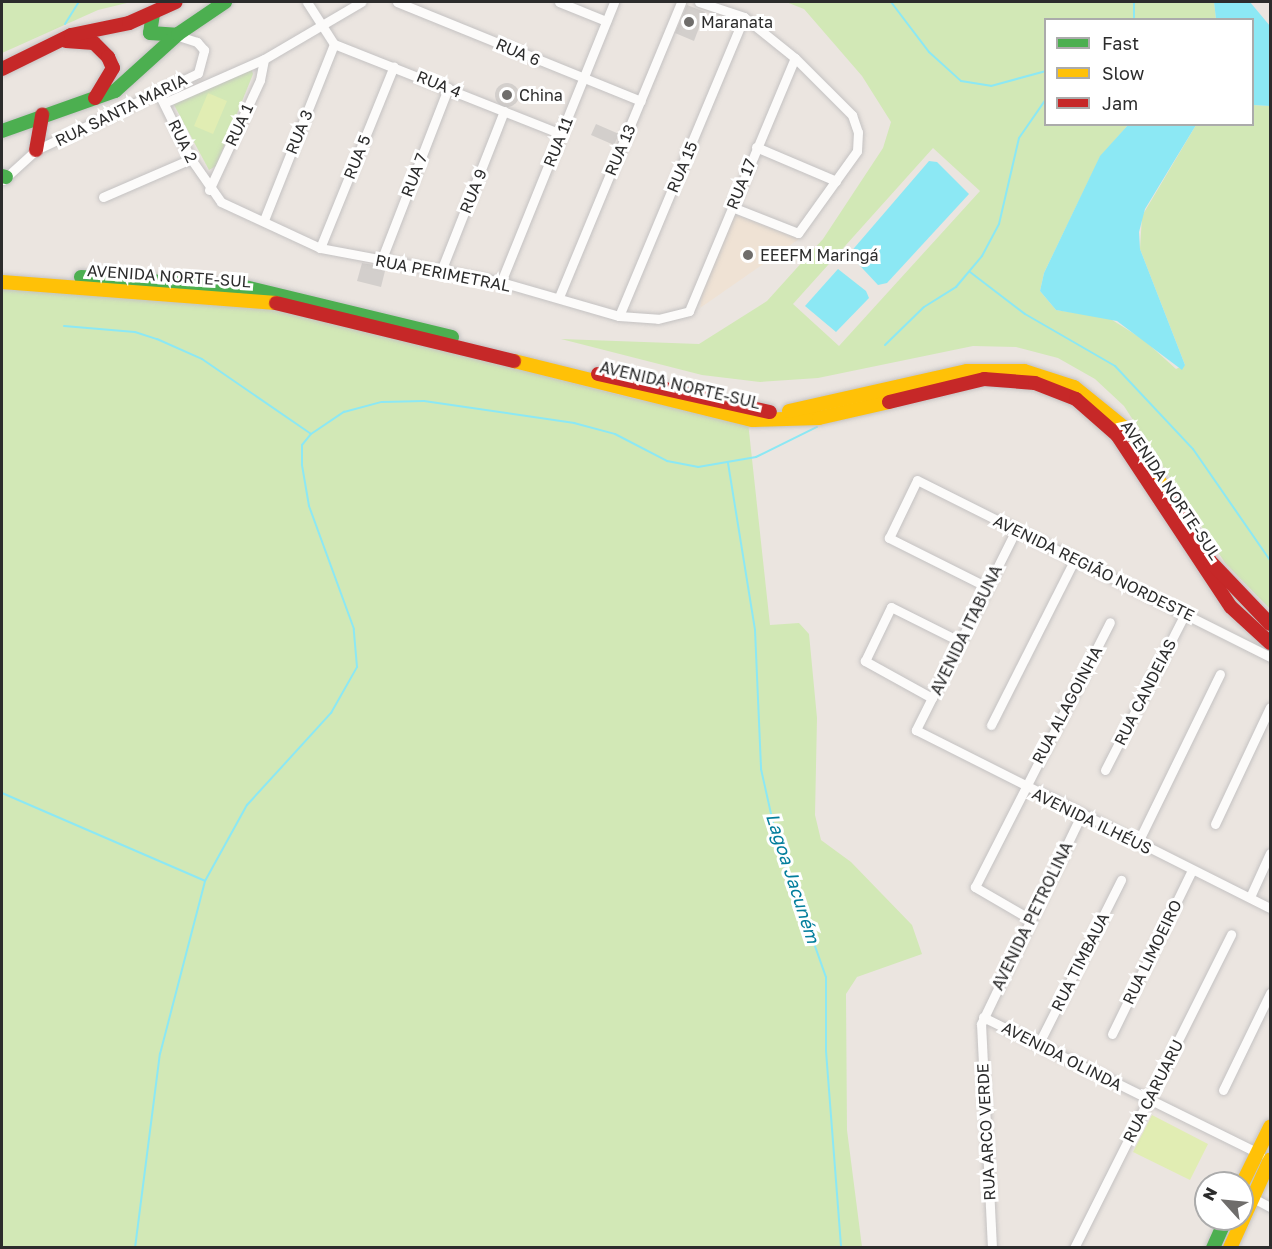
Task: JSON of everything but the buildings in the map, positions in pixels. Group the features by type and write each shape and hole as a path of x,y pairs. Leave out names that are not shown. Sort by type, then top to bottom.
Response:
{"main road":[{"path":"2,69 58,40 153,14 176,2"},
{"path":"4,131 42,115 91,102 134,78 176,35 225,2"},
{"path":"153,14 148,24 150,33 176,35"},
{"path":"58,40 94,43 108,57 112,68 108,82 91,102"},
{"path":"36,150 34,141 42,115"},
{"name":"AVENIDA NORTE-SUL","path":"2,274 245,287 760,411 821,406 967,371 1041,374 1090,396 1126,429 1215,567 1270,624"},
{"name":"AVENIDA NORTE-SUL","path":"2,282 260,299 753,420 819,418 984,379 1035,383 1076,399 1117,435 1231,607 1270,643"},
{"path":"1248,1171 1270,1126"},
{"path":"1254,1196 1270,1160"},
{"path":"1213,1248 1221,1231"},
{"path":"1230,1248 1238,1231"}],"street":[{"path":"307,2 334,44"},
{"path":"164,103 264,59 324,28 362,2"},
{"name":"RUA 6","path":"397,2 640,101"},
{"path":"559,2 606,21"},
{"name":"RUA 11","path":"501,282 614,2"},
{"name":"RUA 13","path":"558,297 681,2"},
{"path":"699,2 744,17 795,58 852,115 858,132 857,151 798,233 732,207"},
{"name":"RUA 15","path":"619,316 744,17"},
{"name":"RUA SANTA MARIA","path":"3,178 36,150 198,73 204,62 204,50 196,42 176,35"},
{"name":"RUA 4","path":"334,44 561,134"},
{"name":"RUA 3","path":"264,220 334,44"},
{"name":"RUA 17","path":"688,311 795,58"},
{"name":"RUA 1","path":"209,190 260,80 264,59"},
{"name":"RUA 5","path":"320,248 394,66"},
{"name":"RUA 7","path":"381,261 448,88"},
{"name":"RUA 2","path":"158,92 209,190"},
{"name":"RUA 9","path":"441,271 504,111"},
{"path":"756,147 836,181"},
{"path":"103,197 191,159"},
{"name":"RUA PERIMETRAL","path":"209,190 221,202 320,248 501,282 619,316 658,319 688,311"},
{"name":"AVENIDA REGIÃO NORDESTE","path":"987,587 889,538 916,480 1270,657"},
{"name":"AVENIDA ITABUNA","path":"916,730 1016,530"},
{"path":"991,725 1075,558"},
{"path":"932,698 865,661 891,608 959,640"},
{"name":"RUA CANDEIAS","path":"1105,770 1185,614"},
{"name":"RUA ALAGOINHA","path":"1030,919 975,887 1023,787 1110,622"},
{"path":"1138,842 1220,674"},
{"path":"1215,824 1270,707"},
{"name":"AVENIDA ILHÉUS","path":"916,730 1023,787 1270,908"},
{"name":"AVENIDA PETROLINA","path":"983,1017 1081,815"},
{"path":"1250,897 1270,853"},
{"name":"RUA LIMOEIRO","path":"1112,1034 1192,870"},
{"name":"RUA TIMBAUA","path":"1038,1045 1121,880"},
{"name":"RUA CARUARU","path":"1074,1248 1231,934"},
{"path":"1223,1090 1270,993"},
{"name":"AVENIDA OLINDA","path":"983,1017 1270,1160"},
{"name":"RUA ARCO VERDE","path":"983,1017 992,1248"},
{"path":"1254,1199 1270,1207"}],"shaded area":[{"name":"EEEFM Maringá","path":"734,214 799,239 700,308 703,289"}],"green space":[{"path":"2,2 131,2 98,10 2,53"},
{"path":"786,2 1214,2 1216,18 1044,18 1044,126 1127,126 1100,157 1044,273 1040,291 1056,310 1109,318 1144,340 1176,369 1185,365 1140,249 1142,216 1195,126 1254,126 1254,105 1270,106 1270,609 1225,563 1124,406 1095,379 1058,358 1016,347 973,346 818,378 760,382 702,375 561,339 699,344 767,301 823,239 883,148 891,122 862,76 804,9","holes":["933,148 980,191 839,346 793,304"]},
{"path":"251,67 253,74 216,166 209,170 173,103"},
{"path":"208,93 227,101 213,134 194,126"},
{"path":"2,286 208,298 292,311 631,398 748,422 770,625 799,623 809,634 817,718 815,815 821,840 851,862 912,925 922,954 857,977 846,994 847,1130 862,1247 2,1247"},
{"path":"1152,1115 1208,1144 1190,1180 1133,1152"}],"water":[{"path":"1214,2 1250,2 1270,26 1270,106 1254,105 1254,18 1216,18"},
{"path":"1127,126 1195,126 1145,209 1139,232 1140,249 1185,365 1182,370 1117,321 1056,310 1040,291 1044,273 1100,156"},
{"path":"929,161 937,162 969,194 887,283 878,285 849,254"},
{"path":"838,269 866,291 869,298 836,332 805,306"}],"waterway":[{"path":"65,24 79,2"},
{"path":"891,2 929,52 961,81 991,86 1044,72"},
{"name":"Lagoa Jacuném","path":"1134,2 1134,18"},
{"name":"Lagoa Jacuném","path":"885,345 924,307 956,287 982,256 999,224 1019,138 1044,102"},
{"path":"970,272 1025,314 1115,366 1193,449 1270,560"},
{"path":"64,326 135,332 157,339 202,359 311,434"},
{"path":"135,1248 160,1054 205,881 247,805 331,713 357,667 354,629 309,506 302,465 302,445 311,434 344,412 382,402 424,401 574,423 615,434 667,461 698,467 756,457 817,427"},
{"name":"Lagoa Jacuném","path":"728,463 755,630 761,769 776,836 826,977 826,1051 841,1248"},
{"path":"2,793 205,881"}],"traffic: fast":[{"path":"2,131 115,91 178,34 225,2"},
{"path":"153,14 150,33 176,35"},
{"path":"2,176 6,177"},
{"path":"81,277 245,287 452,337"},
{"path":"1213,1248 1221,1231"}],"traffic: slow":[{"path":"2,282 276,303"},
{"path":"514,361 753,420 819,418 889,402"},
{"path":"789,411 967,371 1024,371 1074,387 1126,429 1172,501"},
{"path":"1248,1171 1270,1127"},
{"path":"1230,1248 1270,1160"}],"traffic: jam":[{"path":"2,69 71,35 129,23 176,2"},
{"path":"66,41 94,43 108,57 113,68 95,98"},
{"path":"36,150 42,115"},
{"path":"276,303 514,361"},
{"path":"598,374 770,412"},
{"path":"889,402 984,379 1035,383 1076,399 1117,435 1231,607 1270,643"},
{"path":"1172,501 1210,561 1270,624"}],"place":[{"name":"Maranata","path":"689,22"},
{"name":"China","path":"507,95"},
{"name":"EEEFM Maringá","path":"748,255"}]}
